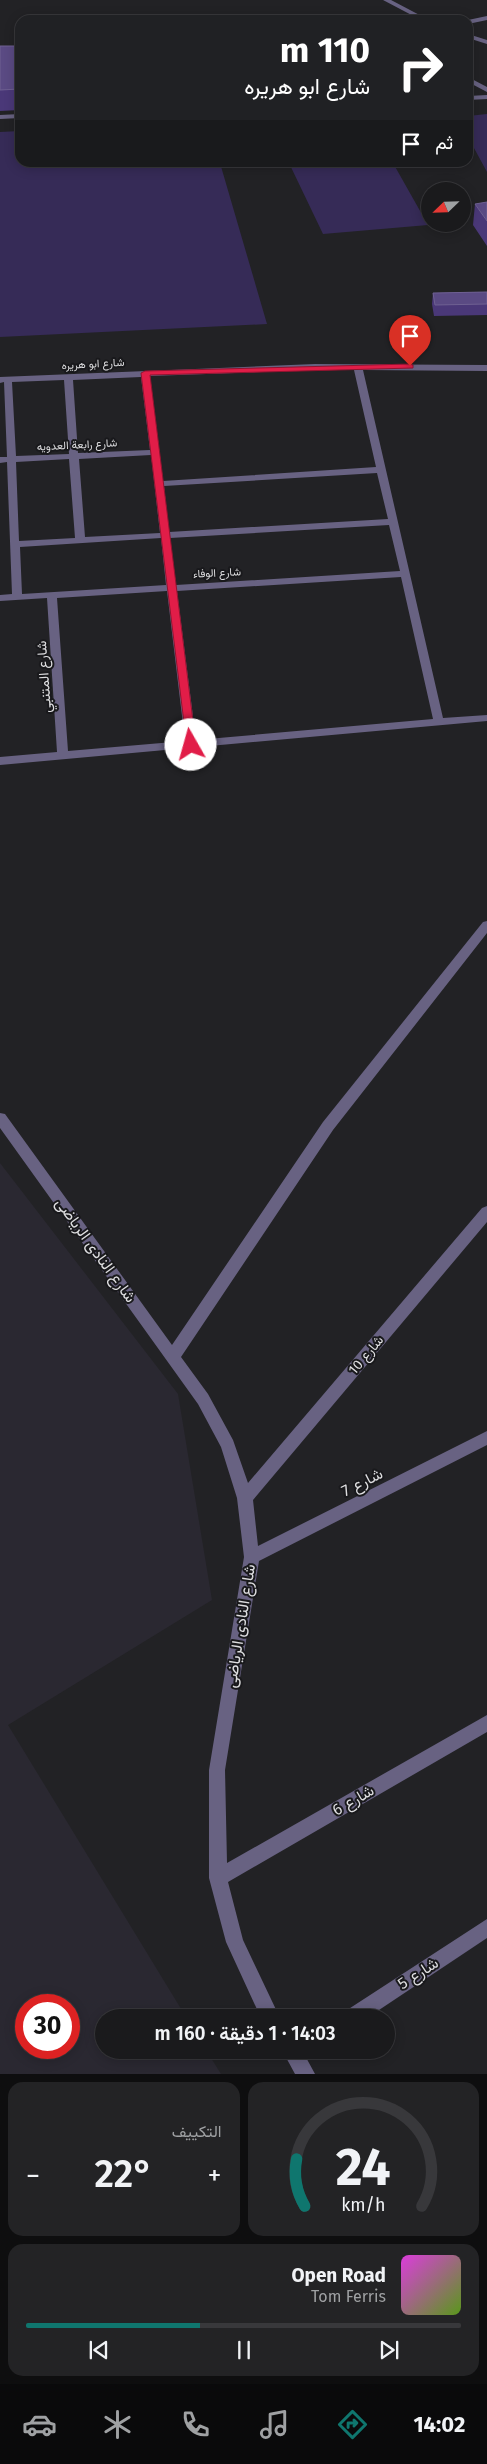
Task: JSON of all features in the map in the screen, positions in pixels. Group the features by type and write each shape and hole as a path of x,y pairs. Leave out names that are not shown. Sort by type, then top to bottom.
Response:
{"street":[{"path":"386,0 416,15"},
{"path":"473,21 487,18"},
{"path":"473,38 487,42"},
{"path":"473,83 487,90"},
{"path":"473,98 487,97"},
{"path":"0,117 15,116"},
{"path":"358,367 439,723"},
{"name":"شارع ابو هريره","path":"4,380 145,373 358,367 487,368"},
{"path":"145,373 191,745"},
{"path":"68,377 80,540"},
{"path":"4,380 12,460 17,598"},
{"name":"شارع رابعة العدويه","path":"0,460 155,452"},
{"path":"159,484 380,470"},
{"path":"15,544 392,522"},
{"name":"شارع الوفاء","path":"0,598 405,574"},
{"name":"شارع المتنبي","path":"52,596 63,756"},
{"path":"0,761 487,718"},
{"path":"173,1356 328,1126 487,924"},
{"name":"شارع النادى الرياضى","path":"0,1118 202,1398 228,1445 245,1498 252,1557 217,1770 218,1878 235,1942 267,2009"},
{"name":"شارع 10","path":"245,1498 487,1212"},
{"name":"شارع 7","path":"252,1557 487,1438"},
{"name":"شارع 6","path":"218,1878 487,1723"},
{"name":"شارع 5","path":"364,2009 487,1928"},
{"path":"299,2059 306,2074"}],"shaded area":[{"path":"487,114 487,172 473,146 473,115"},
{"path":"15,131 15,167 221,167 267,324 0,337 0,132"},
{"path":"291,167 395,167 421,213 421,226 323,234"},
{"path":"0,1163 178,1394 212,1600 8,1725 181,2009 95,2009 95,2059 212,2059 221,2074 0,2074"}],"building":[{"path":"0,46 15,46 15,89 0,90"},
{"path":"487,202 487,221 475,204"},
{"path":"487,292 487,304 435,305 433,293"}],"route":[{"path":"191,745 145,373 315,367 410,366"}]}
